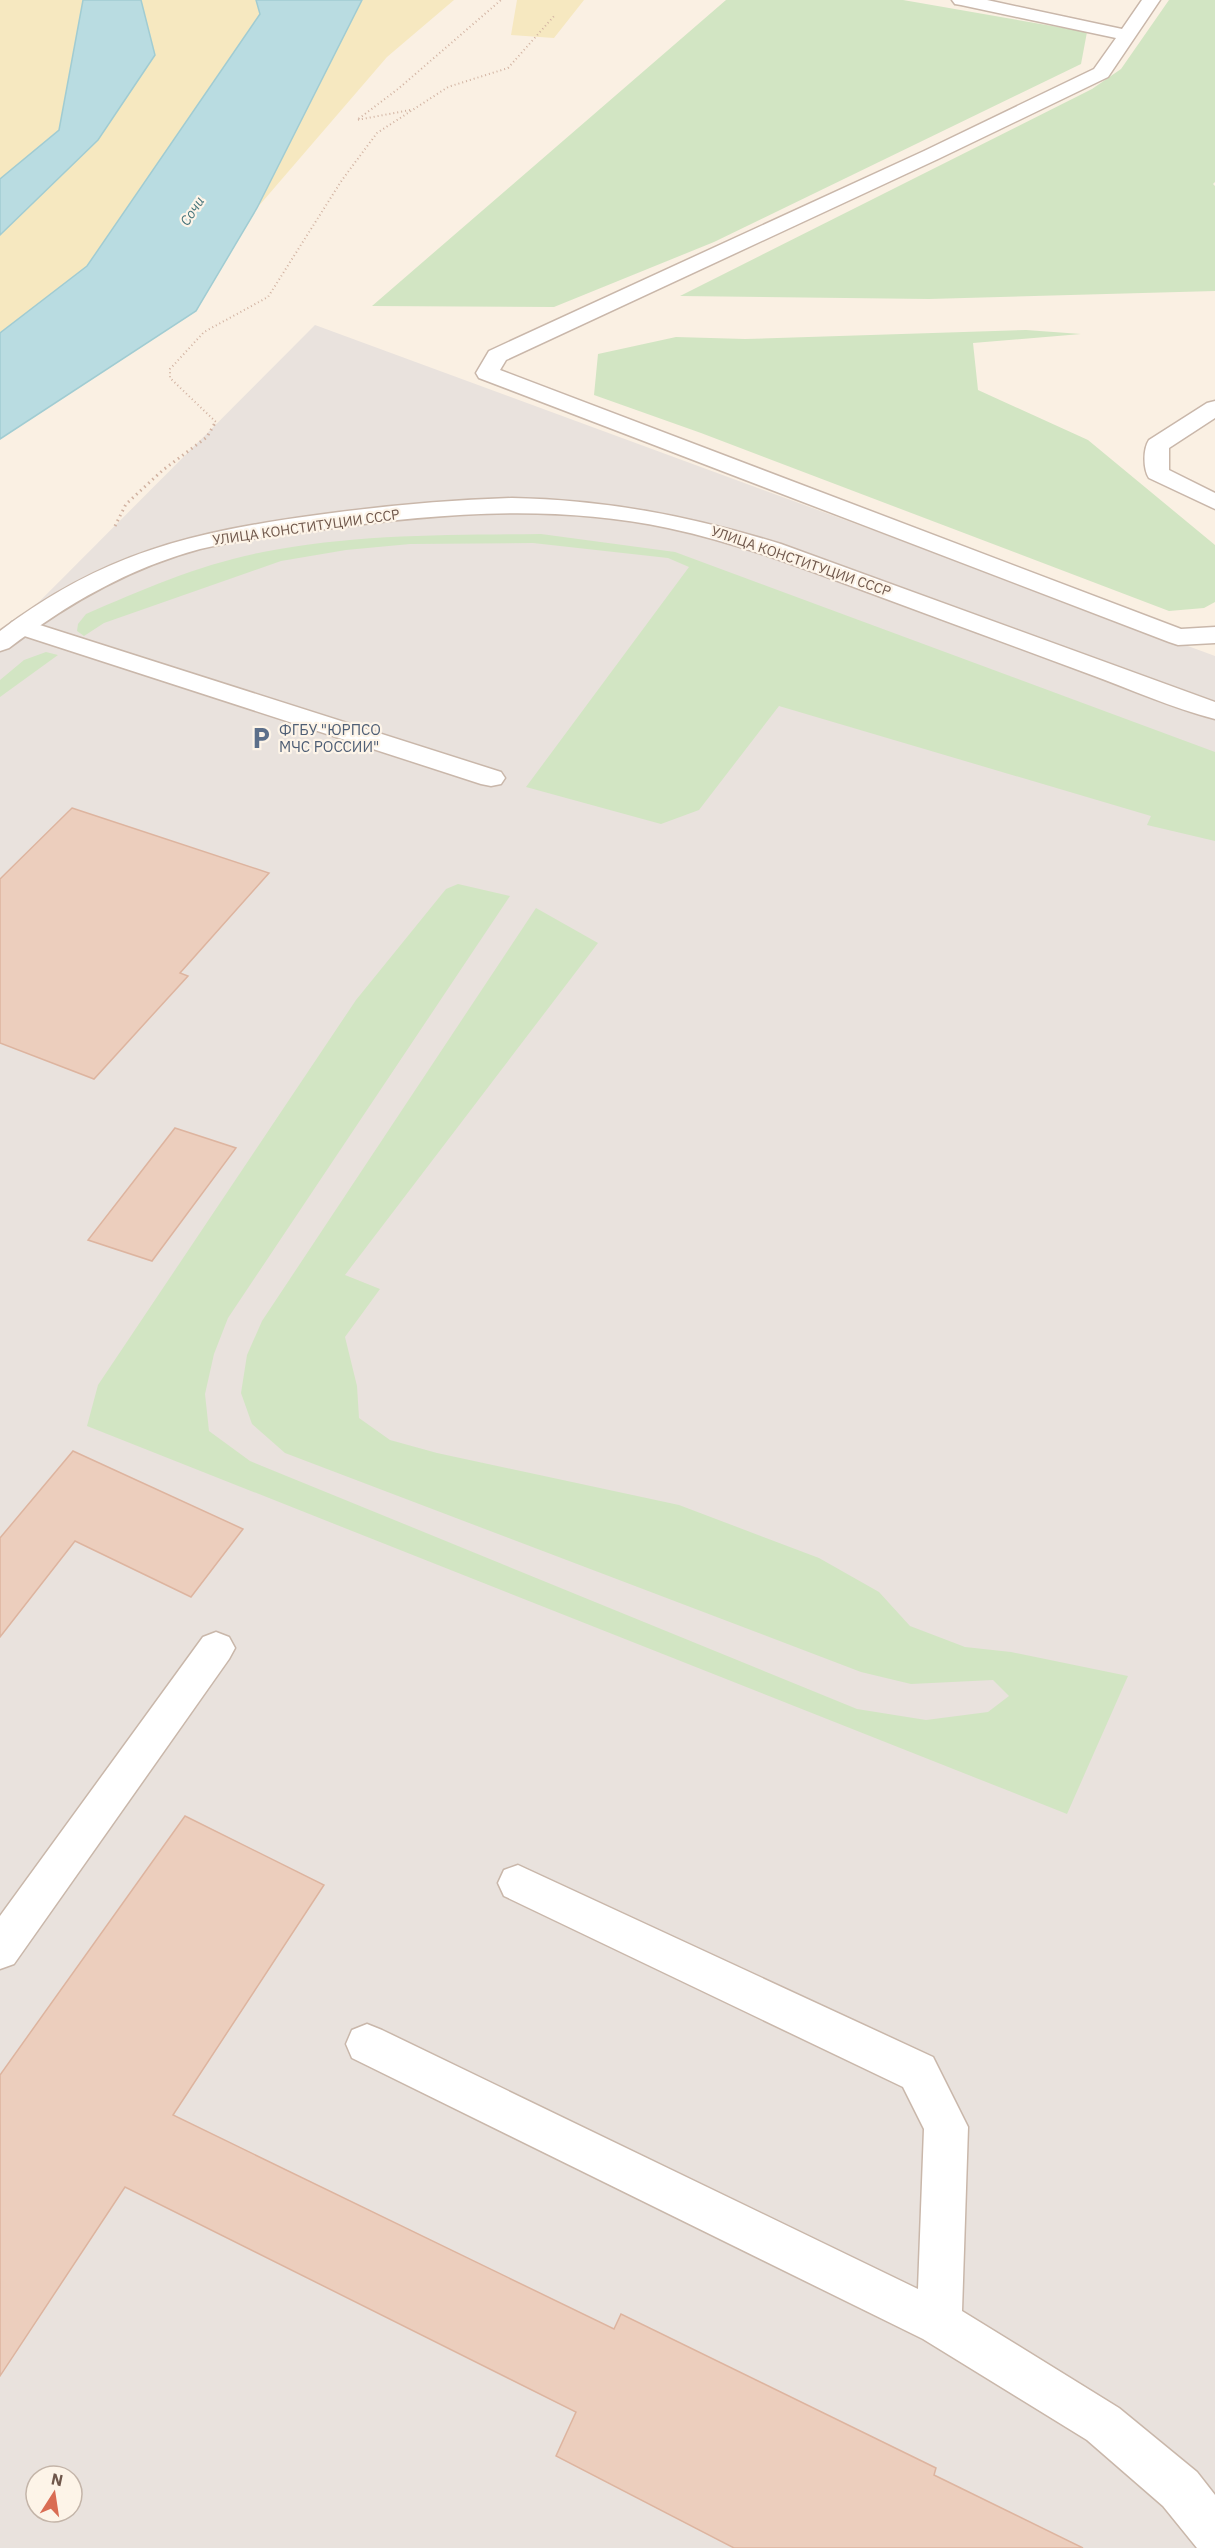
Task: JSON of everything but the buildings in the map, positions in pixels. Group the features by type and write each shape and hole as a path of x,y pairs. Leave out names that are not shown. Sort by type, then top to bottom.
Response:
{"street":[{"path":"962,0 1127,35"},
{"path":"1151,0 1101,73 931,155 497,357 486,373 1178,637 1215,635"},
{"path":"1215,408 1157,445 1157,473 1215,502"},
{"name":"УЛИЦА КОНСТИТУЦИИ СССР","path":"0,643 72,592 174,549 247,532 353,517 448,508 553,506 629,513 696,525 782,552 1215,711"},
{"path":"21,627 491,778"},
{"path":"0,1950 216,1648"},
{"path":"518,1883 918,2072 946,2127 939,2323"},
{"path":"367,2044 939,2323 1103,2424 1180,2489 1215,2533"}],"path":[{"path":"413,109 357,120 398,89 501,0"},
{"path":"93,582 107,541 126,504 163,470 207,437 216,422 170,378 170,369 204,332 268,297 342,180 377,132 448,87 508,68 555,15"}],"shaded area":[{"path":"315,325 1215,656 1215,2548 0,2548 0,641"}],"green space":[{"path":"726,0 903,0 1087,32 1081,64 714,242 554,307 372,306"},
{"path":"1169,0 1215,0 1215,182 1213,184 1215,186 1215,291 929,299 680,296 1092,89 1121,69"},
{"path":"1026,330 1081,334 973,343 978,390 1088,440 1215,545 1215,602 1204,608 1169,611 701,433 594,395 598,354 676,337 745,339"},
{"path":"541,534 675,552 1215,752 1215,841 1147,825 1151,816 779,706 699,810 661,824 526,787 689,567 668,558 533,543 410,544 346,550 281,561 104,623 84,636 77,631 78,624 86,614 129,595 195,570 263,552 367,539 436,535"},
{"path":"46,652 58,655 0,697 0,680 24,660"},
{"path":"458,884 510,896 228,1318 214,1354 205,1394 209,1431 250,1461 857,1709 926,1720 988,1712 1009,1696 993,1680 911,1684 861,1672 285,1453 252,1424 241,1393 247,1355 262,1321 536,908 598,943 345,1275 380,1289 345,1337 357,1386 359,1418 390,1440 437,1453 679,1505 819,1558 879,1592 910,1626 965,1647 1011,1652 1128,1676 1067,1814 87,1426 98,1385 356,1000 446,889"}],"sand":[{"path":"0,0 83,0 59,130 0,179"},
{"path":"141,0 256,0 260,14 87,266 0,333 0,235 98,140 155,55"},
{"path":"362,0 454,0 387,57 257,208"},
{"path":"517,0 584,0 554,38 511,35"}],"water":[{"path":"83,0 141,0 155,55 98,140 0,235 0,179 59,130"},
{"name":"Сочи","path":"256,0 362,0 257,208 196,311 0,439 0,333 87,266 260,14"}],"place":[{"name":"ФГБУ \"ЮРПСО МЧС РОССИИ\"","path":"261,738"}]}
